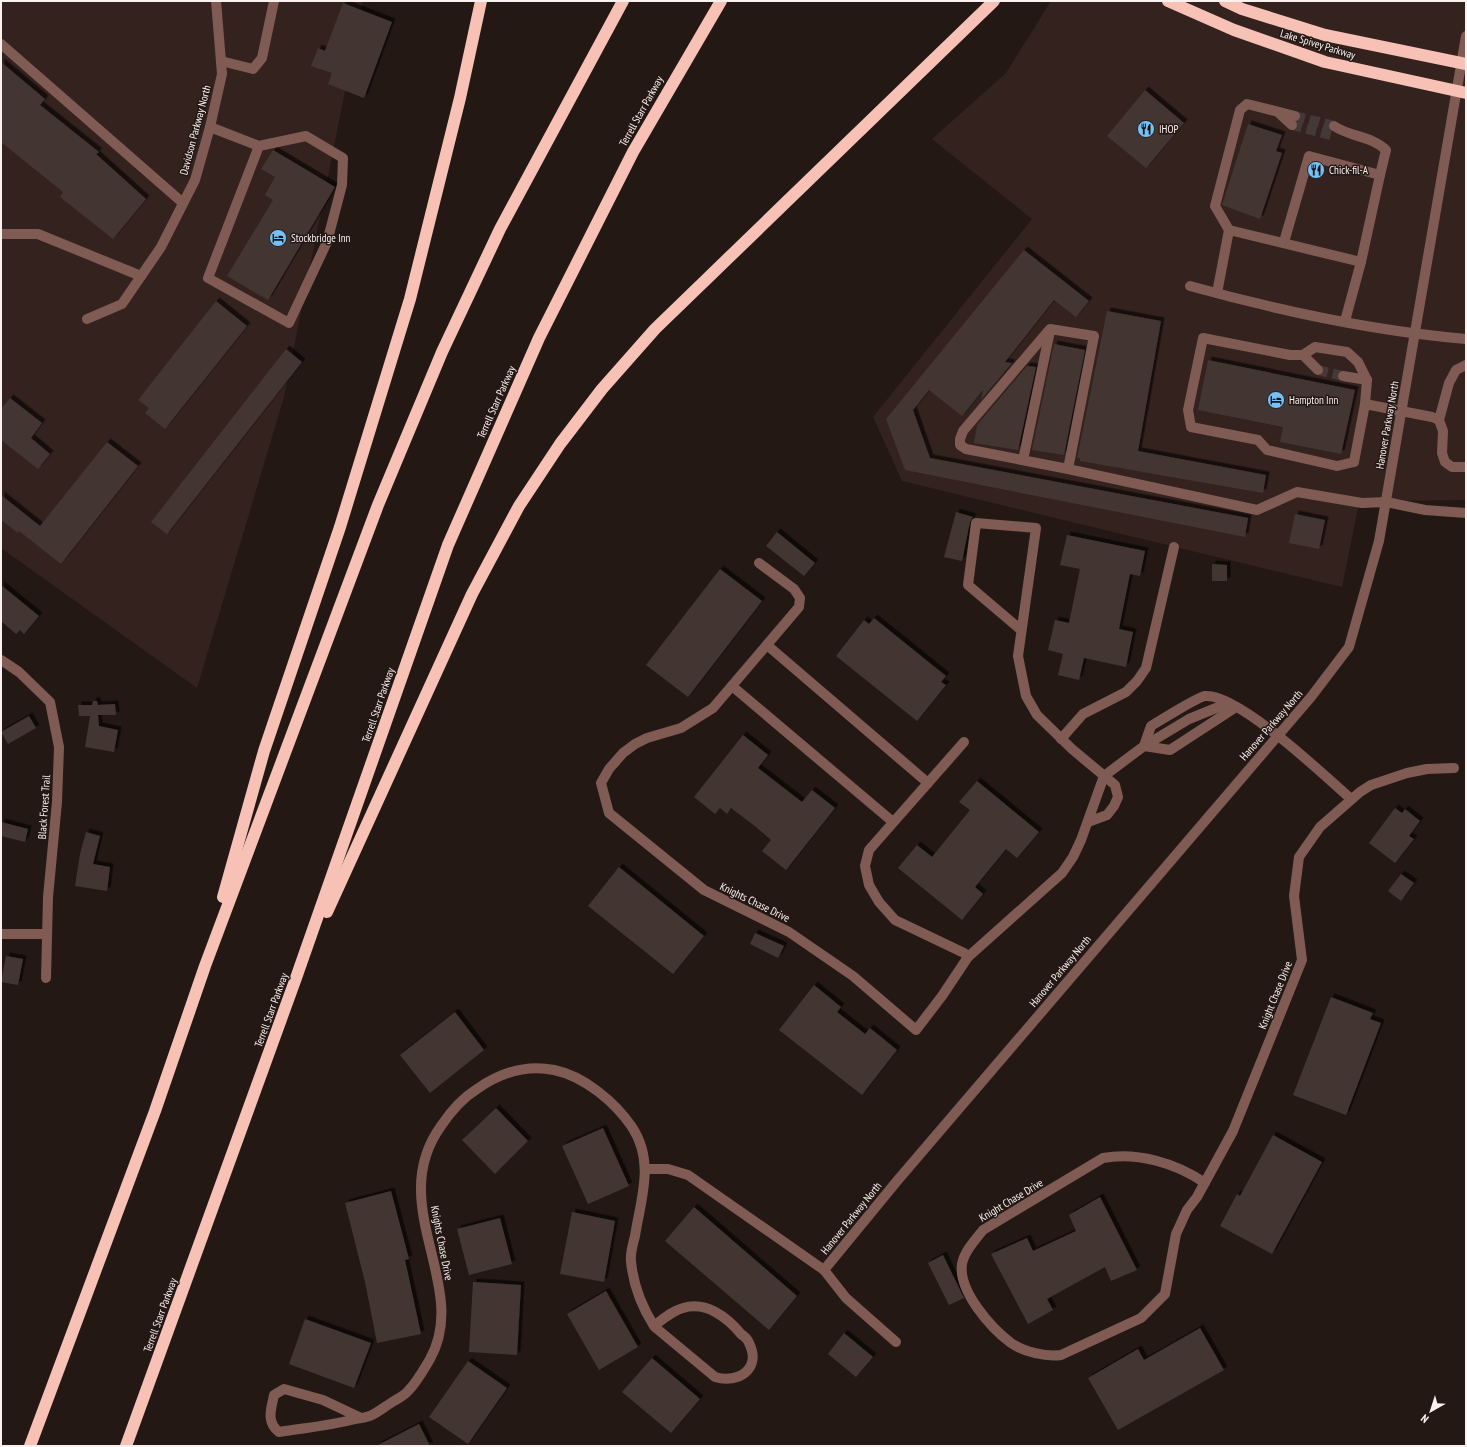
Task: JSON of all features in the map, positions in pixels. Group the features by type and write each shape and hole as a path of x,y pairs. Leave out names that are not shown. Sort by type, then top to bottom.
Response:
{"highway":[{"path":"205,966 264,751 340,527 410,299 460,98 481,1"},
{"path":"30,1446 155,1111 205,966 375,512 442,352 500,229 623,1"},
{"name":"Terrell Starr Parkway","path":"126,1446 296,978 451,538 553,310 633,152 721,1"},
{"path":"296,978 472,594 519,506 560,444 602,389 655,329 994,1"},
{"name":"Lake Spivey Parkway","path":"1168,1 1234,30 1325,62 1462,92"},
{"name":"Lake Spivey Parkway","path":"1225,1 1242,9 1325,35 1463,63"}],"street":[{"name":"Davidson Parkway North","path":"87,319 122,304 161,247 195,180 210,127 222,74 216,1"},
{"path":"221,61 254,69 262,58 274,1"},
{"name":"Hanover Parkway North","path":"824,1270 897,1181 1311,697 1349,647 1379,541 1415,334 1462,92 1466,36"},
{"path":"1,44 183,203"},
{"path":"1217,293 1229,230 1215,206 1240,110 1247,104 1276,111 1294,120"},
{"path":"210,127 260,146 306,136 343,158 342,184 327,242 289,323 208,278 260,146"},
{"path":"1332,131 1378,142 1386,150 1361,262 1345,321"},
{"path":"1284,242 1308,156 1380,175"},
{"path":"1229,230 1284,242 1361,262"},
{"path":"1,234 38,234 142,276"},
{"path":"1190,286 1262,306 1415,334 1466,339"},
{"path":"1024,460 1050,329"},
{"path":"1050,329 963,431 960,439 960,445 966,449 1068,469 1256,510 1298,492 1362,503 1386,502 1425,510 1466,513"},
{"path":"1050,329 1094,336 1068,469"},
{"path":"1203,338 1290,356 1303,355 1315,347 1348,352 1358,362 1366,380 1364,404 1354,462 1337,466 1267,450 1258,440 1191,427 1188,410 1203,338"},
{"path":"1303,355 1318,370"},
{"path":"1466,365 1456,370 1449,383 1439,420 1443,430 1442,453 1446,462 1452,467 1466,467"},
{"path":"1343,376 1366,380"},
{"path":"1364,404 1402,410 1439,420"},
{"path":"1021,630 968,585 976,523 1036,528 1018,656 1026,696 1037,715 1061,739 1115,785 1118,797 1107,815 1088,822"},
{"path":"1061,739 1083,714 1126,692 1137,681 1146,668 1174,547"},
{"name":"Knights Chase Drive","path":"759,563 794,589 800,598 799,607 713,708 681,728 647,738 623,753 609,769 601,783 609,813 704,890 789,932 853,976 916,1030 942,996 968,957 1062,873 1073,857 1088,822 1104,776"},
{"path":"767,645 928,783"},
{"name":"Black Forest Trail","path":"1,660 19,672 50,702 59,747 57,802 48,897 46,978"},
{"path":"732,686 893,822"},
{"path":"1144,746 1151,726 1204,696 1217,698 1236,707 1278,735 1351,799"},
{"path":"1104,776 1144,746 1189,719 1221,706 1236,707"},
{"path":"1144,746 1170,750 1236,707"},
{"path":"1182,708 1189,719"},
{"path":"964,742 869,850 865,866 869,885 879,902 895,920 964,953 968,957"},
{"name":"Knight Chase Drive","path":"1205,1183 1194,1175 1147,1158 1118,1156 1103,1158 983,1230 972,1243 962,1265 968,1295 981,1313 1012,1344 1049,1356 1061,1355 1141,1318 1165,1294 1176,1234 1187,1210 1205,1183 1233,1131 1302,960 1294,896 1299,857 1320,827 1351,799 1371,785 1407,773 1427,769 1454,768"},
{"path":"1,934 47,934"},
{"name":"Knights Chase Drive","path":"361,1418 323,1400 284,1389 274,1395 270,1416 273,1428 279,1432 361,1418 372,1415 408,1391 429,1361 439,1341 441,1328 440,1296 423,1220 420,1188 421,1167 428,1147 455,1106 491,1080 511,1071 532,1067 570,1074 596,1091 620,1110 633,1129 641,1146 646,1169 630,1260 642,1306 654,1326 684,1353 715,1376 725,1380 739,1377 750,1369 752,1359 749,1343 734,1326 721,1315 707,1308 682,1308 672,1312 654,1326"},
{"path":"646,1169 668,1169 688,1175 824,1270 846,1298 896,1342"}],"shaded area":[{"path":"1,1 363,1 284,397 197,688 1,548"},
{"path":"1051,1 1466,1 1466,500 1381,501 1360,498 1342,587 902,481 873,417 1032,219 932,139 1006,73"}],"building":[{"path":"343,3 392,22 364,98 328,84 332,73 311,66 318,48 325,51"},
{"path":"1,62 45,99 40,105 99,152 96,154 146,199 113,239 60,197 63,192 1,142"},
{"name":"IHOP","path":"1145,90 1184,123 1146,168 1107,136"},
{"path":"1248,124 1282,135 1276,151 1282,153 1260,219 1222,205"},
{"name":"Stockbridge Inn","path":"273,150 335,187 268,300 227,276 273,200 265,195 275,177 261,169"},
{"path":"1024,250 1089,301 1076,317 1054,300 1005,362 1012,363 981,400 983,390 962,416 929,390 913,410 930,458 1248,518 1245,537 905,470 886,419"},
{"path":"216,301 247,326 165,429 145,413 149,408 138,400"},
{"path":"1107,311 1161,321 1138,451 1266,475 1263,493 1080,461 1080,458 1077,458"},
{"path":"1054,344 1085,350 1064,455 1032,450"},
{"path":"286,349 302,362 167,534 151,522"},
{"name":"Hampton Inn","path":"1208,360 1355,390 1341,454 1280,442 1283,427 1198,410"},
{"path":"1027,366 1036,367 1018,450 974,443 977,425"},
{"path":"10,398 42,423 31,438 50,454 38,469 1,440 1,409"},
{"path":"107,442 138,466 61,564 19,531 18,533 1,520 1,495 40,526"},
{"path":"956,512 973,517 970,522 962,561 944,557"},
{"path":"1295,514 1325,520 1319,549 1289,543"},
{"path":"777,532 815,563 804,576 766,546"},
{"path":"1067,535 1145,551 1140,576 1130,574 1119,629 1133,632 1126,667 1084,658 1079,680 1058,675 1063,654 1048,650 1055,620 1069,623 1080,569 1060,565"},
{"path":"1212,564 1227,565 1227,581 1212,581"},
{"path":"720,569 762,601 688,697 646,665"},
{"path":"1,585 39,616 24,634 20,630 16,634 1,621"},
{"path":"874,618 946,676 941,682 946,685 917,721 836,656 864,620 869,624"},
{"path":"93,701 97,701 98,705 115,704 116,715 98,715 99,726 118,730 114,752 85,747 90,716 79,716 78,705 92,705"},
{"path":"29,716 36,728 8,744 1,732"},
{"path":"743,735 768,755 758,768 802,802 812,790 835,808 786,870 762,851 771,840 756,827 731,808 727,814 720,808 715,814 694,797"},
{"path":"977,781 1039,832 1017,858 1006,849 975,887 983,894 962,920 898,868 917,845 932,857 970,810 959,802"},
{"path":"1395,808 1402,813 1405,809 1420,821 1409,836 1414,839 1395,863 1369,843"},
{"path":"1,822 28,829 25,842 1,836"},
{"path":"86,832 100,836 93,864 110,867 107,891 75,886 80,854"},
{"path":"619,867 704,936 673,974 588,906"},
{"path":"1401,874 1414,883 1401,901 1388,891"},
{"path":"755,933 784,946 778,958 750,944"},
{"path":"6,956 23,959 18,985 1,982"},
{"path":"814,985 841,1007 837,1012 865,1034 870,1028 897,1050 862,1095 779,1030"},
{"path":"1331,997 1373,1013 1370,1019 1381,1023 1346,1115 1293,1095"},
{"path":"455,1012 484,1050 430,1093 400,1055"},
{"path":"496,1108 528,1141 495,1174 462,1140"},
{"path":"603,1128 629,1186 588,1204 562,1146"},
{"path":"1273,1135 1322,1162 1272,1254 1220,1226 1237,1194 1240,1196"},
{"path":"391,1191 409,1259 405,1260 421,1334 377,1343 365,1282 345,1203"},
{"path":"1100,1197 1137,1270 1111,1281 1105,1267 1047,1299 1053,1310 1028,1324 991,1254 1027,1238 1033,1251 1076,1231 1069,1215"},
{"path":"694,1207 797,1296 769,1330 665,1241"},
{"path":"572,1212 615,1221 604,1282 560,1274"},
{"path":"500,1218 512,1264 469,1275 457,1229"},
{"path":"943,1255 964,1298 949,1305 928,1263"},
{"path":"473,1282 521,1285 517,1355 469,1352"},
{"path":"606,1291 638,1347 599,1370 567,1314"},
{"path":"305,1319 371,1343 354,1388 289,1364"},
{"path":"1200,1328 1224,1370 1118,1430 1088,1378 1138,1349 1144,1360"},
{"path":"844,1333 873,1357 856,1377 828,1354"},
{"path":"652,1358 700,1399 671,1433 622,1392"},
{"path":"468,1361 507,1388 468,1444 429,1417"},
{"path":"419,1424 430,1446 376,1446"}],"tunnel":[{"path":"1295,116 1334,126"},
{"path":"1292,125 1331,135"},
{"path":"1318,370 1343,376"}],"place":[{"name":"IHOP","path":"1146,129"},
{"name":"Chick-fil-A","path":"1316,170"},
{"name":"Stockbridge Inn","path":"278,238"},
{"name":"Hampton Inn","path":"1276,400"}]}
